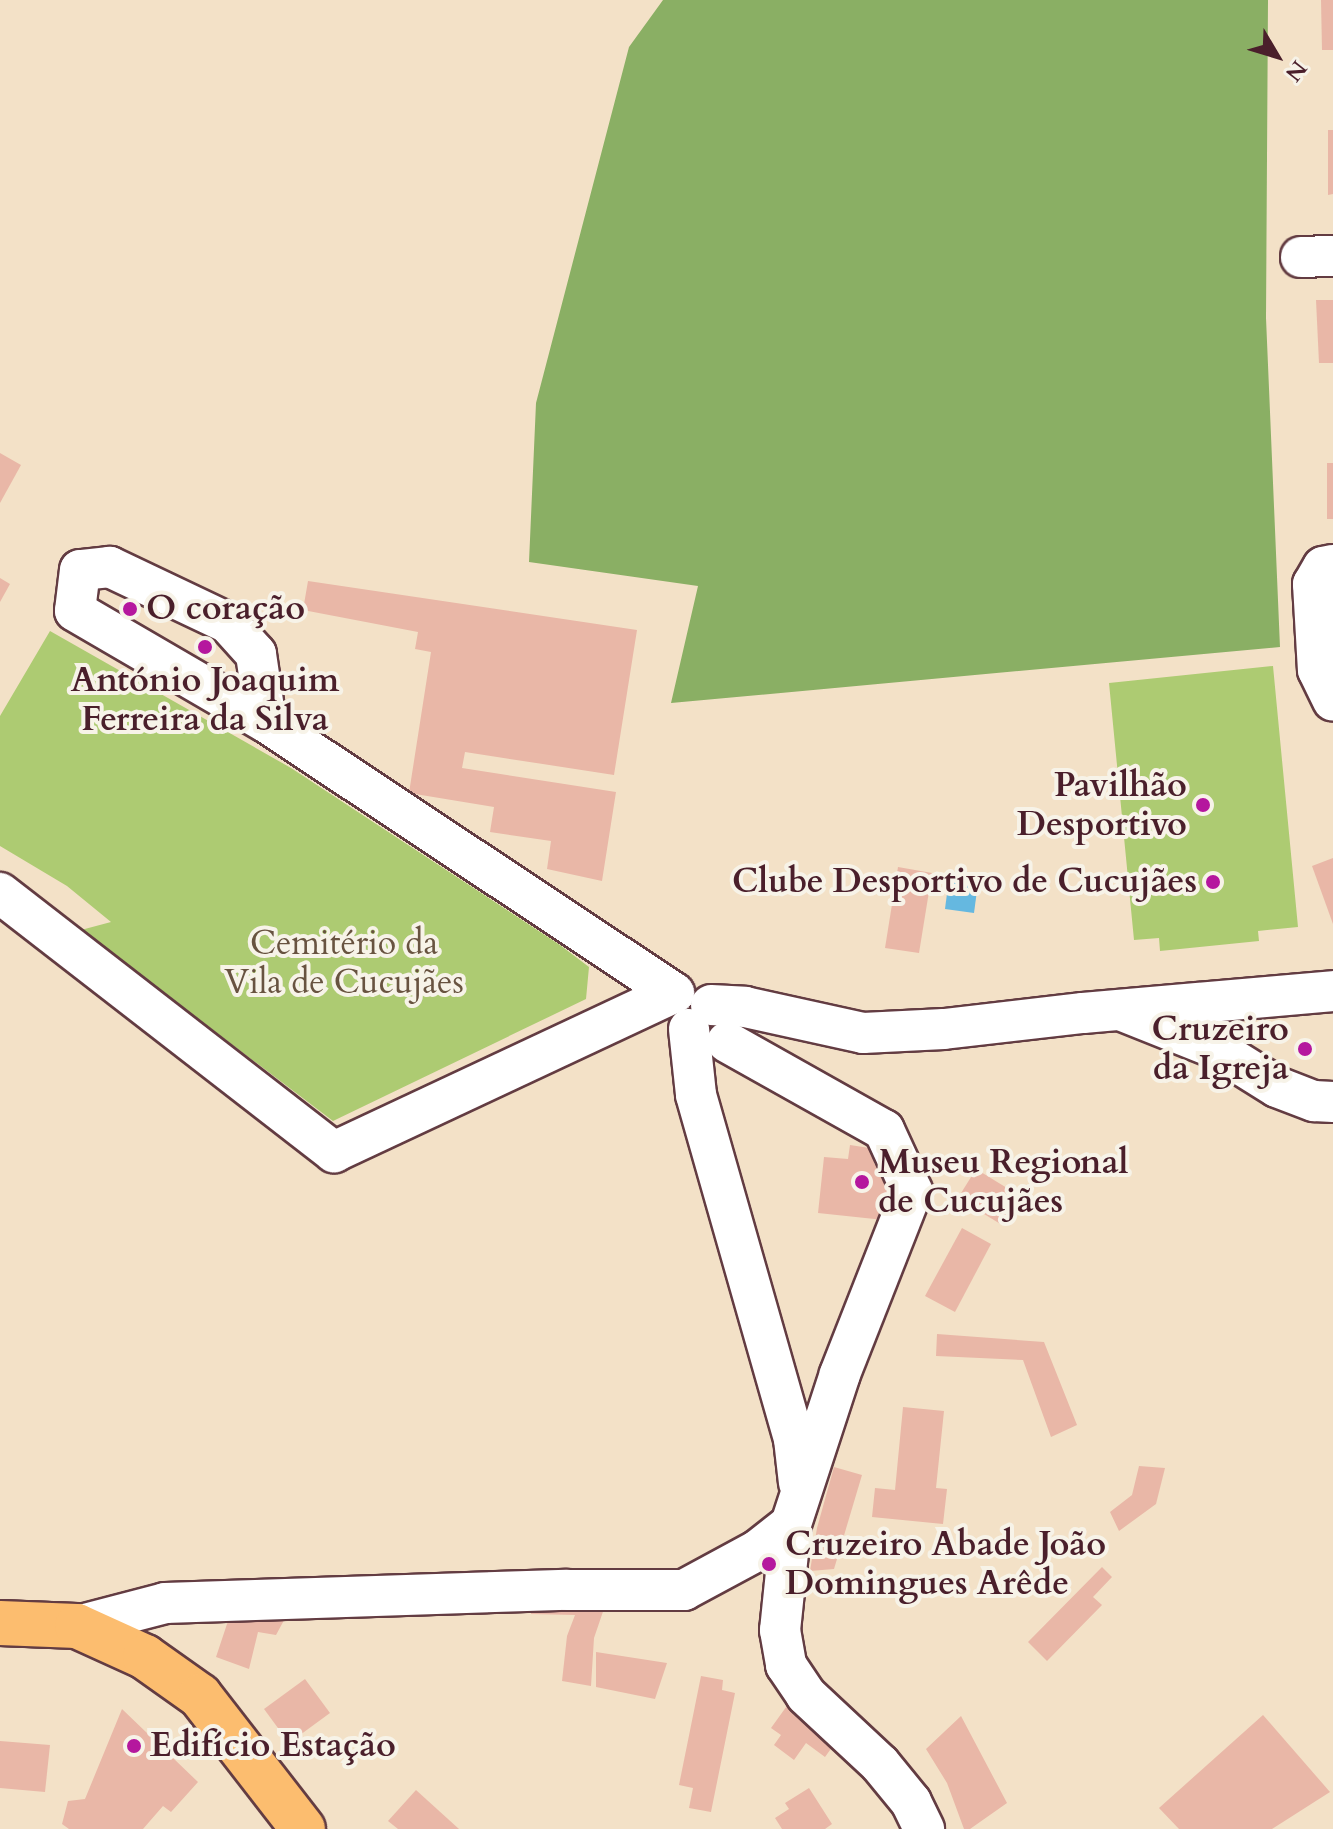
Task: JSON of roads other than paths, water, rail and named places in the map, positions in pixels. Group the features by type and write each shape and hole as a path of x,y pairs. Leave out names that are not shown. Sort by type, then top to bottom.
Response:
{"main road":[{"path":"0,1623 77,1626 145,1657 200,1696 303,1829"}],"street":[{"path":"1333,565 1323,567 1313,584 1318,670 1333,701"},
{"path":"266,722 256,654 228,623 110,567 80,570 75,611 266,722 691,1009"},
{"path":"0,893 334,1152 691,1009 745,1007 863,1033 944,1029 1118,1009 1333,991"},
{"path":"691,1009 696,1095 794,1439 795,1510 780,1630 786,1665 806,1695 880,1764 911,1802 924,1829"},
{"path":"1118,1009 1213,1047 1277,1087 1314,1101 1333,1102"},
{"path":"77,1626 165,1603 567,1590 684,1590 758,1550 795,1510 840,1374 912,1191 884,1130 727,1042"}],"water":[{"path":"949,878 978,883 974,913 945,909"}],"place":[{"name":"O coração","path":"130,609"},
{"name":"António Joaquim Ferreira da Silva","path":"205,647"},
{"name":"Pavilhão Desportivo","path":"1203,805"},
{"name":"Clube Desportivo de Cucujães","path":"1213,882"},
{"name":"Cruzeiro da Igreja","path":"1305,1049"},
{"name":"Museu Regional de Cucujães","path":"862,1182"},
{"name":"Cruzeiro Abade João Domingues Arêde","path":"769,1564"},
{"name":"Edifício Estação","path":"134,1746"}],"park label":[{"name":"Cemitério da Vila de Cucujães","path":"344,962"}]}
